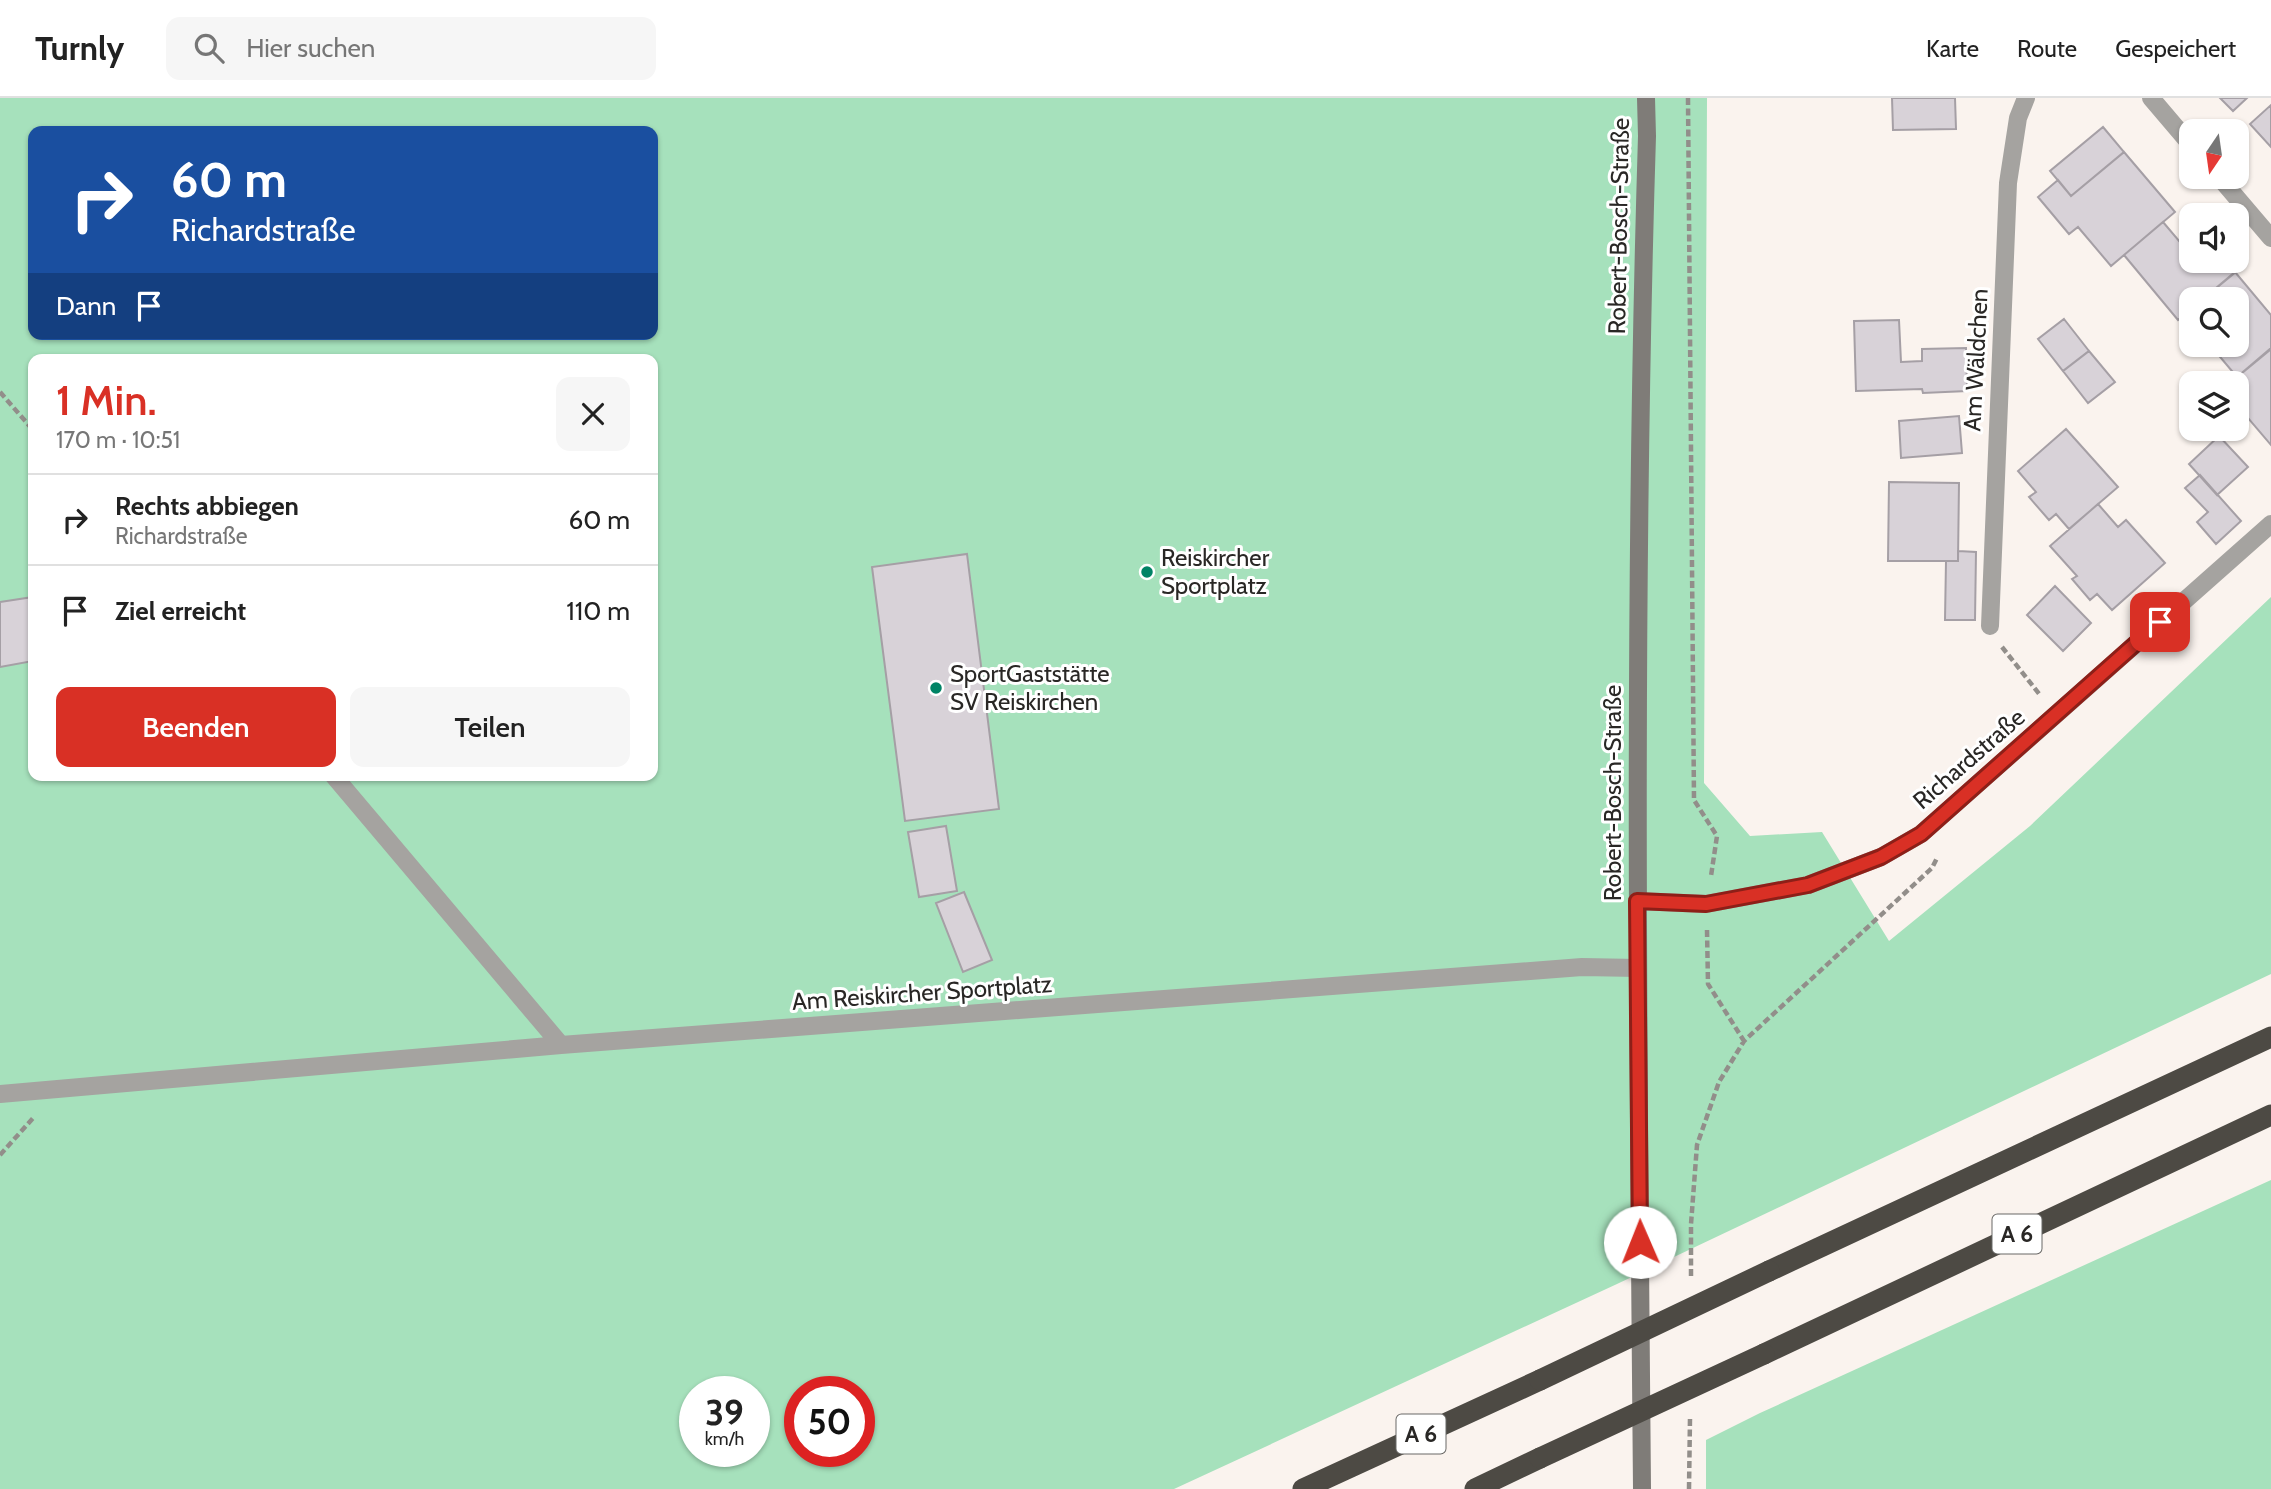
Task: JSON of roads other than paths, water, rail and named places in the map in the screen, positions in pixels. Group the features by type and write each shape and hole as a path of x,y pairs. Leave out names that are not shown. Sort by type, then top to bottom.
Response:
{"highway":[{"name":"A 6","path":"1303,1489 2271,1037"},
{"name":"A 6","path":"1475,1489 2271,1115"}],"main road":[{"name":"Robert-Bosch-Straße","path":"1642,1489 1637,901 1640,377 1646,98"}],"street":[{"name":"Am Wäldchen","path":"1990,626 2008,183 2018,118 2026,98"},
{"path":"2151,98 2179,131"},
{"path":"2228,189 2271,238"},
{"name":"Richardstraße","path":"1637,901 1706,904 1808,885 1881,857 1921,834 2271,524"},
{"path":"339,781 562,1045"},
{"name":"Am Reiskircher Sportplatz","path":"0,1094 562,1045 1582,967 1638,968"}],"place":[{"name":"Reiskircher Sportplatz","path":"1147,572"},
{"name":"SportGaststätte SV Reiskirchen","path":"936,688"}]}
